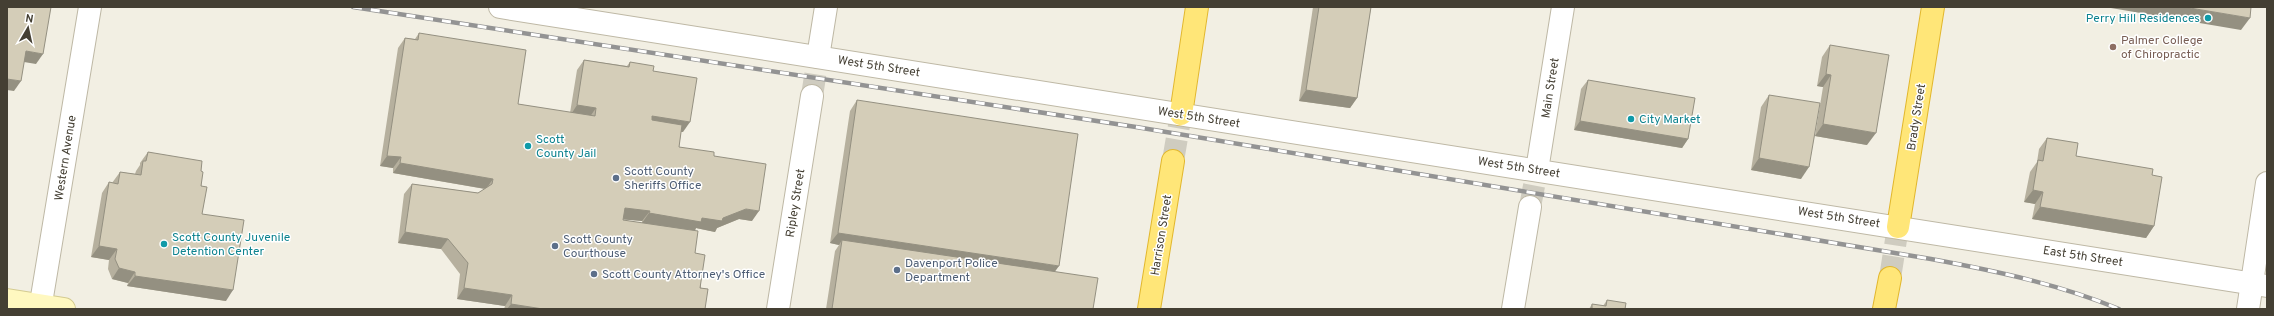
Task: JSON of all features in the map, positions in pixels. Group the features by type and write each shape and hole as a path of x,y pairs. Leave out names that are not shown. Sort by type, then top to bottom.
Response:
{"highway":[{"path":"1180,114 1197,7"},
{"name":"Brady Street","path":"1898,226 1933,7"},
{"name":"Harrison Street","path":"1149,309 1173,161"},
{"path":"1884,309 1890,278"}],"main road":[{"path":"7,300 41,307 64,309"}],"street":[{"name":"Western Avenue","path":"41,307 90,7"},
{"name":"West 5th Street","path":"500,7 1898,226"},
{"path":"818,57 826,7"},
{"name":"Main Street","path":"1537,170 1563,7"},
{"name":"Ripley Street","path":"778,309 812,96"},
{"path":"2248,309 2259,285 2267,183"},
{"path":"1514,309 1530,207"},
{"name":"East 5th Street","path":"1898,226 2259,285"}],"building":[{"path":"7,7 51,7 43,54 26,51 21,81 7,79"},
{"path":"1319,7 1371,7 1357,98 1306,90"},
{"path":"2184,7 2251,7 2250,18"},
{"path":"419,33 526,50 518,104 595,116 596,108 577,105 584,60 629,67 630,62 654,66 653,71 697,78 690,122 652,116 652,120 682,125 679,147 714,152 714,156 766,164 759,211 746,209 723,218 722,221 702,218 701,222 649,213 650,211 625,208 623,220 698,231 695,253 705,255 700,288 708,289 705,309 543,309 511,304 512,295 464,288 468,263 448,239 405,232 412,184 478,193 492,184 493,179 400,163 401,157 387,156 405,38 418,40"},
{"path":"1830,45 1889,55 1876,133 1823,124 1831,75 1826,74"},
{"name":"City Market","path":"1588,80 1695,98 1688,139 1580,121"},
{"path":"1769,95 1820,103 1809,167 1759,158"},
{"path":"857,100 1078,134 1059,266 838,233"},
{"path":"2047,138 2078,143 2076,156 2153,169 2152,175 2162,177 2154,226 2040,207 2043,192 2033,190 2038,160 2043,161"},
{"name":"Scott County Juvenile Detention Center","path":"148,152 202,161 201,171 203,172 201,186 207,187 202,214 244,220 233,290 135,276 135,272 119,268 115,259 117,249 99,246 109,182 118,184 120,172 141,175 143,161 146,161"},
{"name":"Davenport Police Department","path":"842,240 1098,278 1093,309 832,309"},
{"path":"1607,300 1626,303 1625,309 1592,309 1592,304 1606,306"}],"tunnel":[{"path":"812,96 818,57"},
{"path":"1173,161 1181,114"},
{"path":"1530,207 1537,170"},
{"path":"1890,278 1898,227"}],"railway":[{"path":"353,7 1136,127 1931,259 1979,268 2050,285 2119,309"}],"place":[{"name":"Perry Hill Residences","path":"2208,18"},
{"name":"Palmer College of Chiropractic","path":"2113,47"},
{"name":"City Market","path":"1631,119"},
{"name":"Scott County Jail","path":"528,146"},
{"name":"Scott County Sheriffs Office","path":"616,178"},
{"name":"Scott County Juvenile Detention Center","path":"164,244"},
{"name":"Scott County Courthouse","path":"555,246"},
{"name":"Davenport Police Department","path":"897,270"},
{"name":"Scott County Attorney's Office","path":"594,274"}]}
